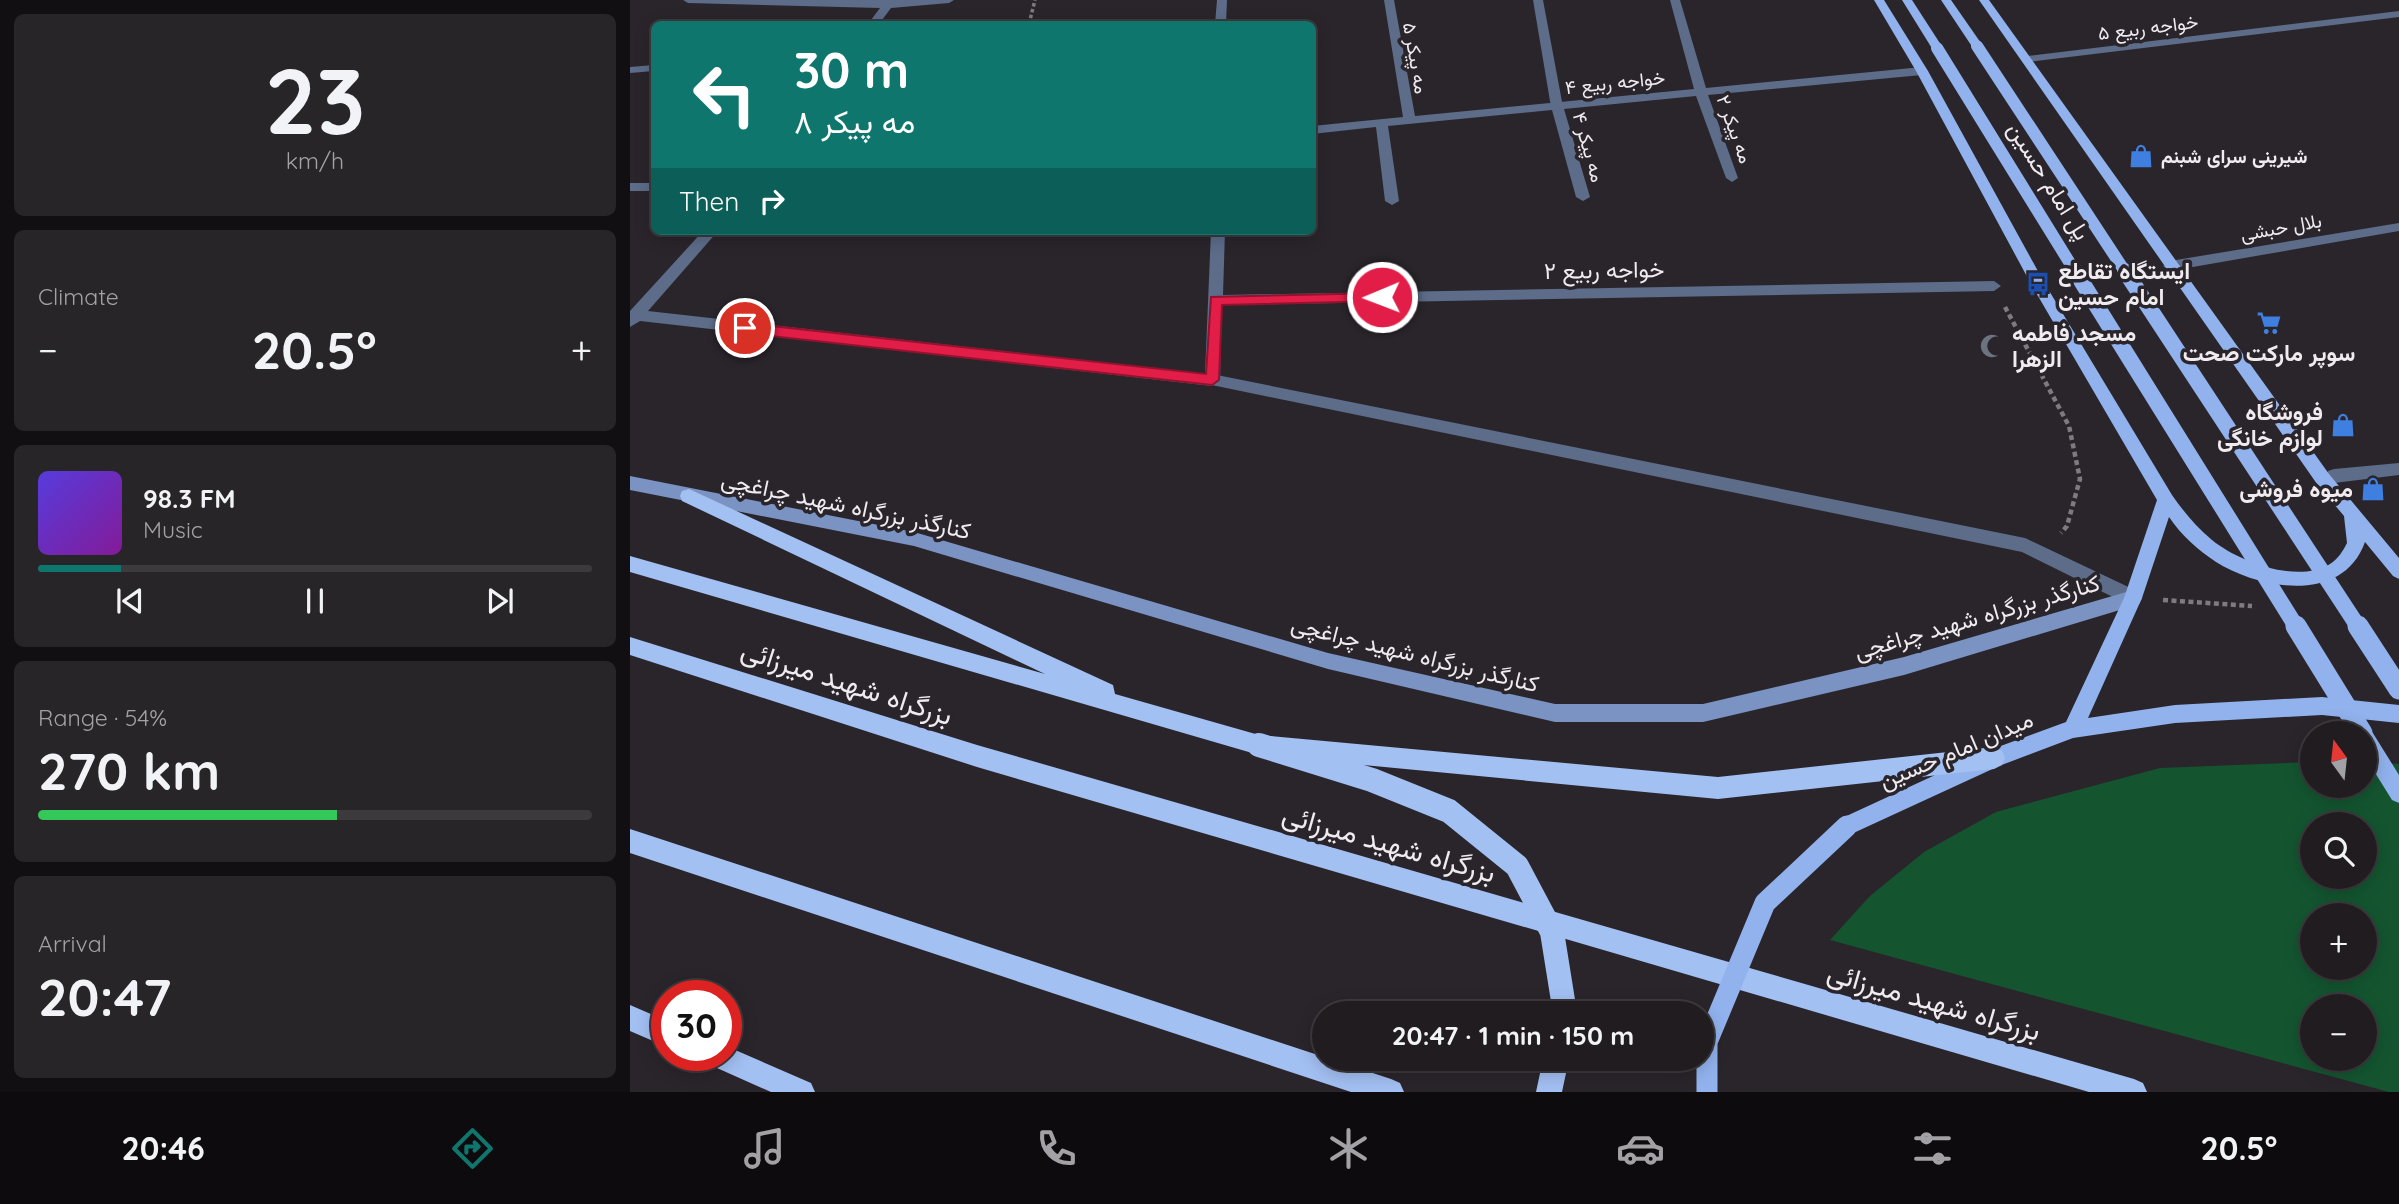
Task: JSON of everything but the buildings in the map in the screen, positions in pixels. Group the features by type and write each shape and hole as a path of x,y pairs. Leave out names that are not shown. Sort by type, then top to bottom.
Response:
{"highway":[{"path":"689,496 1159,718"},
{"path":"630,564 1259,745 1373,780 1449,811 1517,866 1552,932 1563,1001"},
{"name":"بزرگراه شهید میرزائی","path":"630,646 977,756 2134,1092"},
{"path":"1259,745 1717,788 1994,758"},
{"path":"630,841 1391,1092"},
{"path":"630,1018 651,1027"},
{"path":"742,1066 802,1092"},
{"path":"1549,1092 1553,1071"}],"main road":[{"path":"1879,0 1922,71 2032,274 2183,526 2210,550 2245,568 2282,578 2316,577 2341,567 2356,543 2352,513"},
{"name":"پل امام حسین","path":"1907,0 2354,721"},
{"name":"پل امام حسین","path":"1946,0 2399,689"},
{"path":"1984,0 2323,479 2399,572"},
{"name":"کنارگذر بزرگراه شهید چراغچی","path":"630,483 914,539 1328,661 1555,713 1703,713 1904,666 2133,598"},
{"path":"2073,729 2133,598 2166,500"},
{"name":"میدان امام حسین","path":"1707,1092 1707,1042 1765,903 1847,826 1994,758 2073,729 2175,714 2322,706 2399,714"},
{"name":"پل امام حسین","path":"2377,758 2399,793"}],"street":[{"path":"688,0 888,5 949,0"},
{"path":"1222,0 1222,21"},
{"name":"مه پیکر ۵","path":"1389,0 1410,121"},
{"name":"مه پیکر ۴","path":"1538,0 1558,107 1583,197"},
{"name":"مه پیکر ۲","path":"1675,0 1702,93 1732,178"},
{"path":"876,21 888,5"},
{"name":"خواجه ربیع ۵","path":"2027,59 2399,14"},
{"path":"630,70 651,68"},
{"name":"خواجه ربیع ۴","path":"1316,131 1922,71"},
{"path":"1382,124 1392,201"},
{"path":"630,187 651,187"},
{"name":"بلال حبشی","path":"2170,266 2399,227"},
{"path":"633,319 707,235"},
{"path":"1212,380 1218,235"},
{"name":"خواجه ربیع ۲","path":"1216,300 1994,286"},
{"path":"633,319 1212,380 2025,545 2133,598"},
{"path":"2334,476 2399,469"}],"path":[{"path":"1030,21 1035,0"},
{"path":"1994,286 2069,426 2080,479 2067,526 2043,555"}],"green space":[{"path":"2300,762 2300,798 2377,798 2377,762 2399,764 2399,1092 2389,1092 2312,1071 2377,1071 2377,994 2300,994 2300,1068 1830,940 1870,896 1924,852 1996,812 2160,768"}],"place":[{"name":"شیرینی سرای شبنم","path":"2141,156"},
{"name":"ایستگاه تقاطع امام حسین","path":"2038,284"},
{"name":"سوپر مارکت صحت","path":"2269,323"},
{"name":"مسجد فاطمه الزهرا","path":"1992,346"},
{"name":"فروشگاه لوازم خانگی","path":"2343,425"},
{"name":"میوه فروشی","path":"2373,489"}],"route":[{"path":"745,328 1212,380 1216,300 1382,297"}]}
